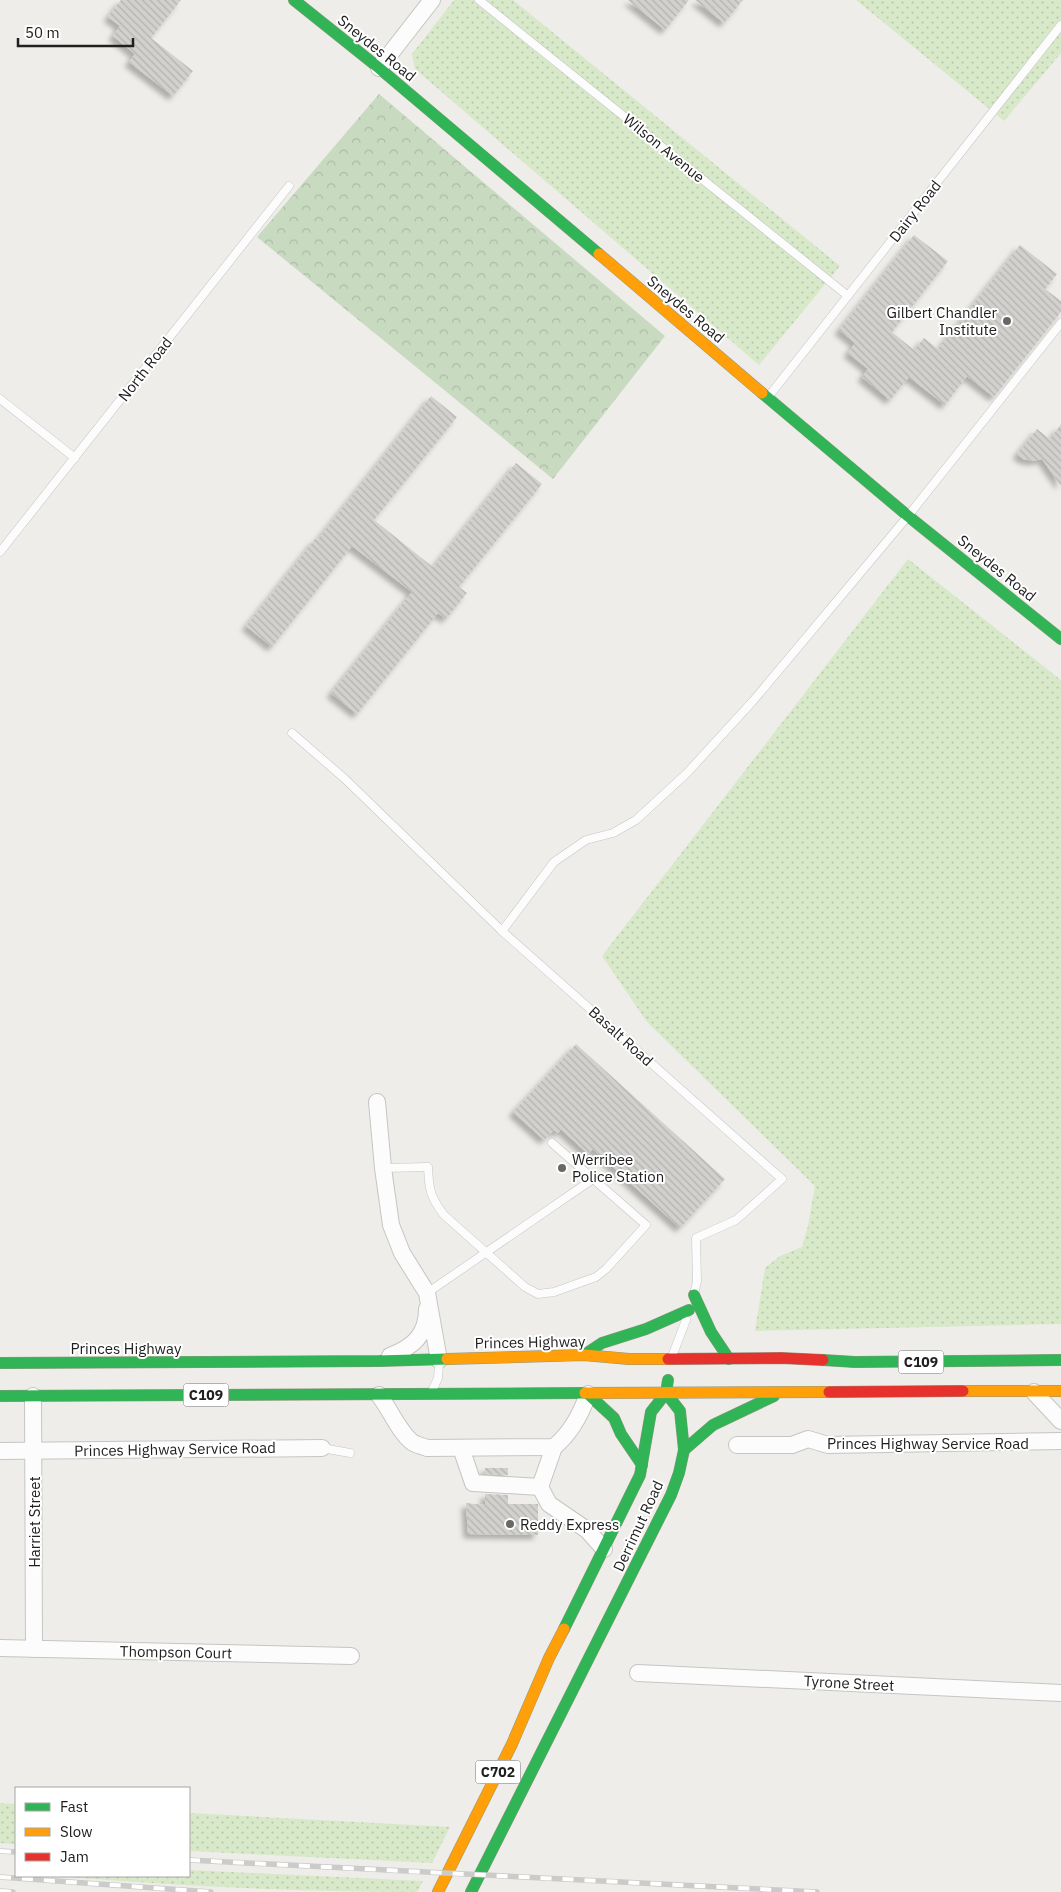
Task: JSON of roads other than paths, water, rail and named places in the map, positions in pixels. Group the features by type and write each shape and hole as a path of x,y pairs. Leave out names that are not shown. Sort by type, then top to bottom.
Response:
{"main road":[{"name":"Sneydes Road","path":"294,0 379,68 908,516 1061,639"},
{"path":"694,1295 711,1332 729,1359"},
{"path":"584,1355 602,1343 646,1329 689,1310"},
{"name":"Princes Highway","path":"0,1363 34,1367 439,1360 584,1355 629,1359 781,1358 855,1362 1061,1360"},
{"name":"C702","path":"666,1393 671,1359"},
{"name":"C109","path":"0,1396 34,1392 428,1395 1061,1392"},
{"path":"684,1450 713,1426 782,1392"},
{"name":"Derrimut Road","path":"438,1892 512,1744 549,1658 640,1474 651,1412 666,1393 680,1411 684,1450 672,1495 471,1892"},
{"path":"588,1394 614,1418 620,1434 642,1465"}],"street":[{"path":"379,68 432,0"},
{"path":"378,1102 390,1225 402,1253 427,1294 439,1360"},
{"path":"379,1361 406,1350 420,1336 427,1323 427,1294"},
{"name":"Harriet Street","path":"34,1392 34,1649"},
{"path":"1034,1392 1061,1421"},
{"path":"588,1394 582,1412 562,1440 554,1447 540,1487 549,1504 587,1530 604,1549"},
{"path":"379,1395 412,1442 427,1448 554,1447"},
{"name":"Princes Highway Service Road","path":"737,1445 792,1445 808,1440 828,1446 1061,1441"},
{"name":"Princes Highway Service Road","path":"0,1451 322,1448"},
{"path":"460,1448 473,1483 540,1487"},
{"name":"Thompson Court","path":"0,1648 351,1656"},
{"name":"Tyrone Street","path":"638,1673 1061,1693"}],"lane":[{"name":"Wilson Avenue","path":"480,0 848,296"},
{"name":"Dairy Road","path":"768,398 1061,24"},
{"name":"North Road","path":"0,552 289,186"},
{"path":"502,931 554,862 586,840 613,833 636,820 687,773 753,701 908,516 1061,323"},
{"path":"0,399 75,458"},
{"name":"Basalt Road","path":"292,733 345,780 502,931 782,1179 736,1220 696,1238 697,1281 694,1295 671,1359"},
{"path":"383,1168 428,1167 429,1190 434,1202 444,1215 525,1288 538,1294 554,1292 596,1277 606,1269 646,1224 552,1143"},
{"path":"427,1294 593,1179"},
{"path":"428,1395 436,1386 439,1360"},
{"name":"Princes Highway Service Road","path":"322,1448 350,1453"}],"railway":[{"path":"0,1851 15,1852"},
{"path":"190,1860 817,1892"},
{"path":"0,1877 211,1892"},
{"path":"0,1891 13,1892"}],"place":[{"name":"Gilbert Chandler Institute","path":"1007,321"},
{"name":"Werribee Police Station","path":"562,1168"},
{"name":"Reddy Express","path":"510,1524"}]}
